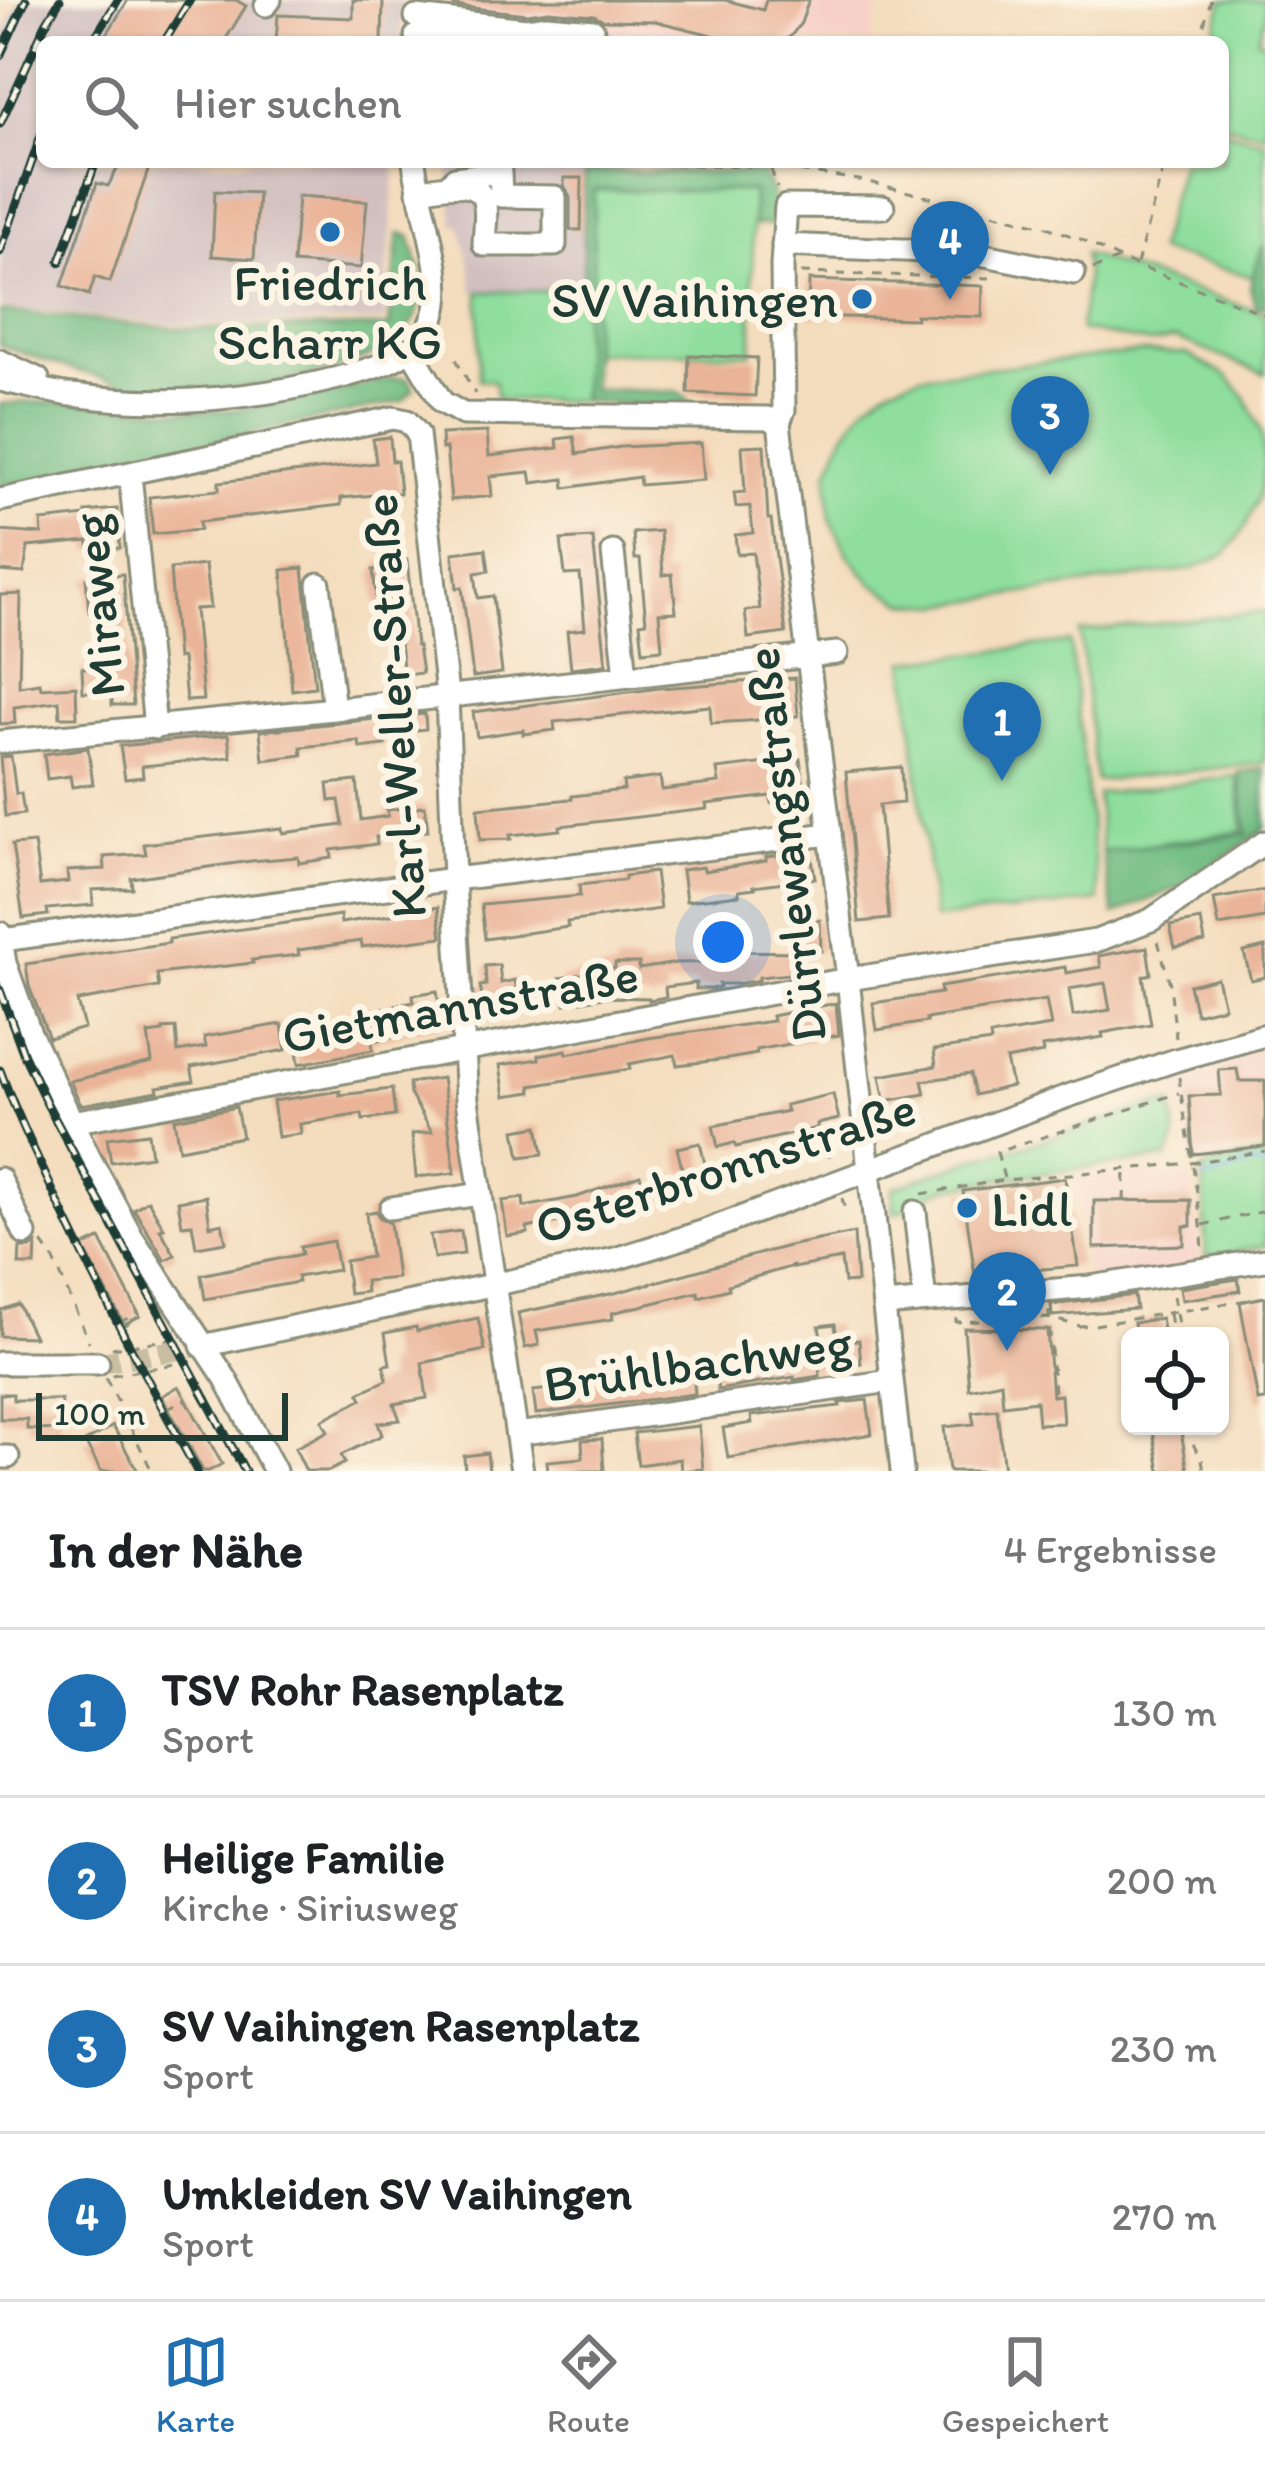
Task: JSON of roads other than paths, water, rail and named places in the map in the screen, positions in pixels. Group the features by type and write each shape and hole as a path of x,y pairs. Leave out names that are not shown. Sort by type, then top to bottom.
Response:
{"street":[{"path":"416,24 593,30"},
{"path":"416,24 471,36"},
{"path":"0,380 71,394 213,400 279,392 389,363 411,350 425,334 435,315 438,293 415,168"},
{"path":"418,190 448,185 479,193 484,201 484,244 555,244 555,197 501,196 500,172 454,178 448,185"},
{"name":"Dürrlewangstraße","path":"883,207 786,206 784,410 779,423 848,979 902,1471"},
{"path":"783,245 956,252 1074,273"},
{"path":"411,350 442,402 463,414 768,418 779,423"},
{"path":"0,361 71,394"},
{"name":"Karl-Weller-Straße","path":"130,474 393,418 407,422 418,434 447,695 462,1051 522,1471"},
{"path":"0,500 130,474"},
{"name":"Miraweg","path":"130,474 155,728"},
{"path":"613,552 626,676"},
{"path":"319,584 334,709"},
{"path":"0,742 837,652"},
{"path":"275,1471 226,1379 132,1237 72,1122 30,1033 5,963 1,936 830,834"},
{"name":"Gietmannstraße","path":"72,1122 848,979 1096,941 1151,920 1265,842"},
{"name":"Osterbronnstraße","path":"202,1346 615,1259 702,1232 1068,1096 1265,1035"},
{"path":"0,1179 25,1234"},
{"path":"391,1208 481,1194"},
{"path":"915,1212 925,1301"},
{"path":"884,1305 1047,1290 1265,1260"},
{"path":"0,1363 107,1365"},
{"name":"Brühlbachweg","path":"517,1434 892,1381"}],"waterway":[{"path":"1205,1178 1247,1165 1265,1166"}],"tunnel":[{"path":"98,1363 202,1346"}],"railway":[{"path":"0,56 26,0"},
{"path":"40,36 60,0"},
{"path":"96,36 118,0"},
{"path":"168,36 190,0"},
{"path":"0,124 36,45"},
{"path":"0,252 36,150"},
{"path":"60,262 94,168"},
{"path":"0,990 47,1104 245,1471"},
{"path":"0,1070 90,1267 197,1471"}],"place":[{"name":"Friedrich Scharr KG","path":"330,232"},
{"name":"SV Vaihingen","path":"862,299"},
{"name":"Umkleiden SV Vaihingen","path":"950,300"},
{"name":"SV Vaihingen Rasenplatz","path":"1050,475"},
{"name":"TSV Rohr Rasenplatz","path":"1002,781"},
{"name":"Lidl","path":"967,1208"},
{"name":"Heilige Familie","path":"1007,1351"}]}
